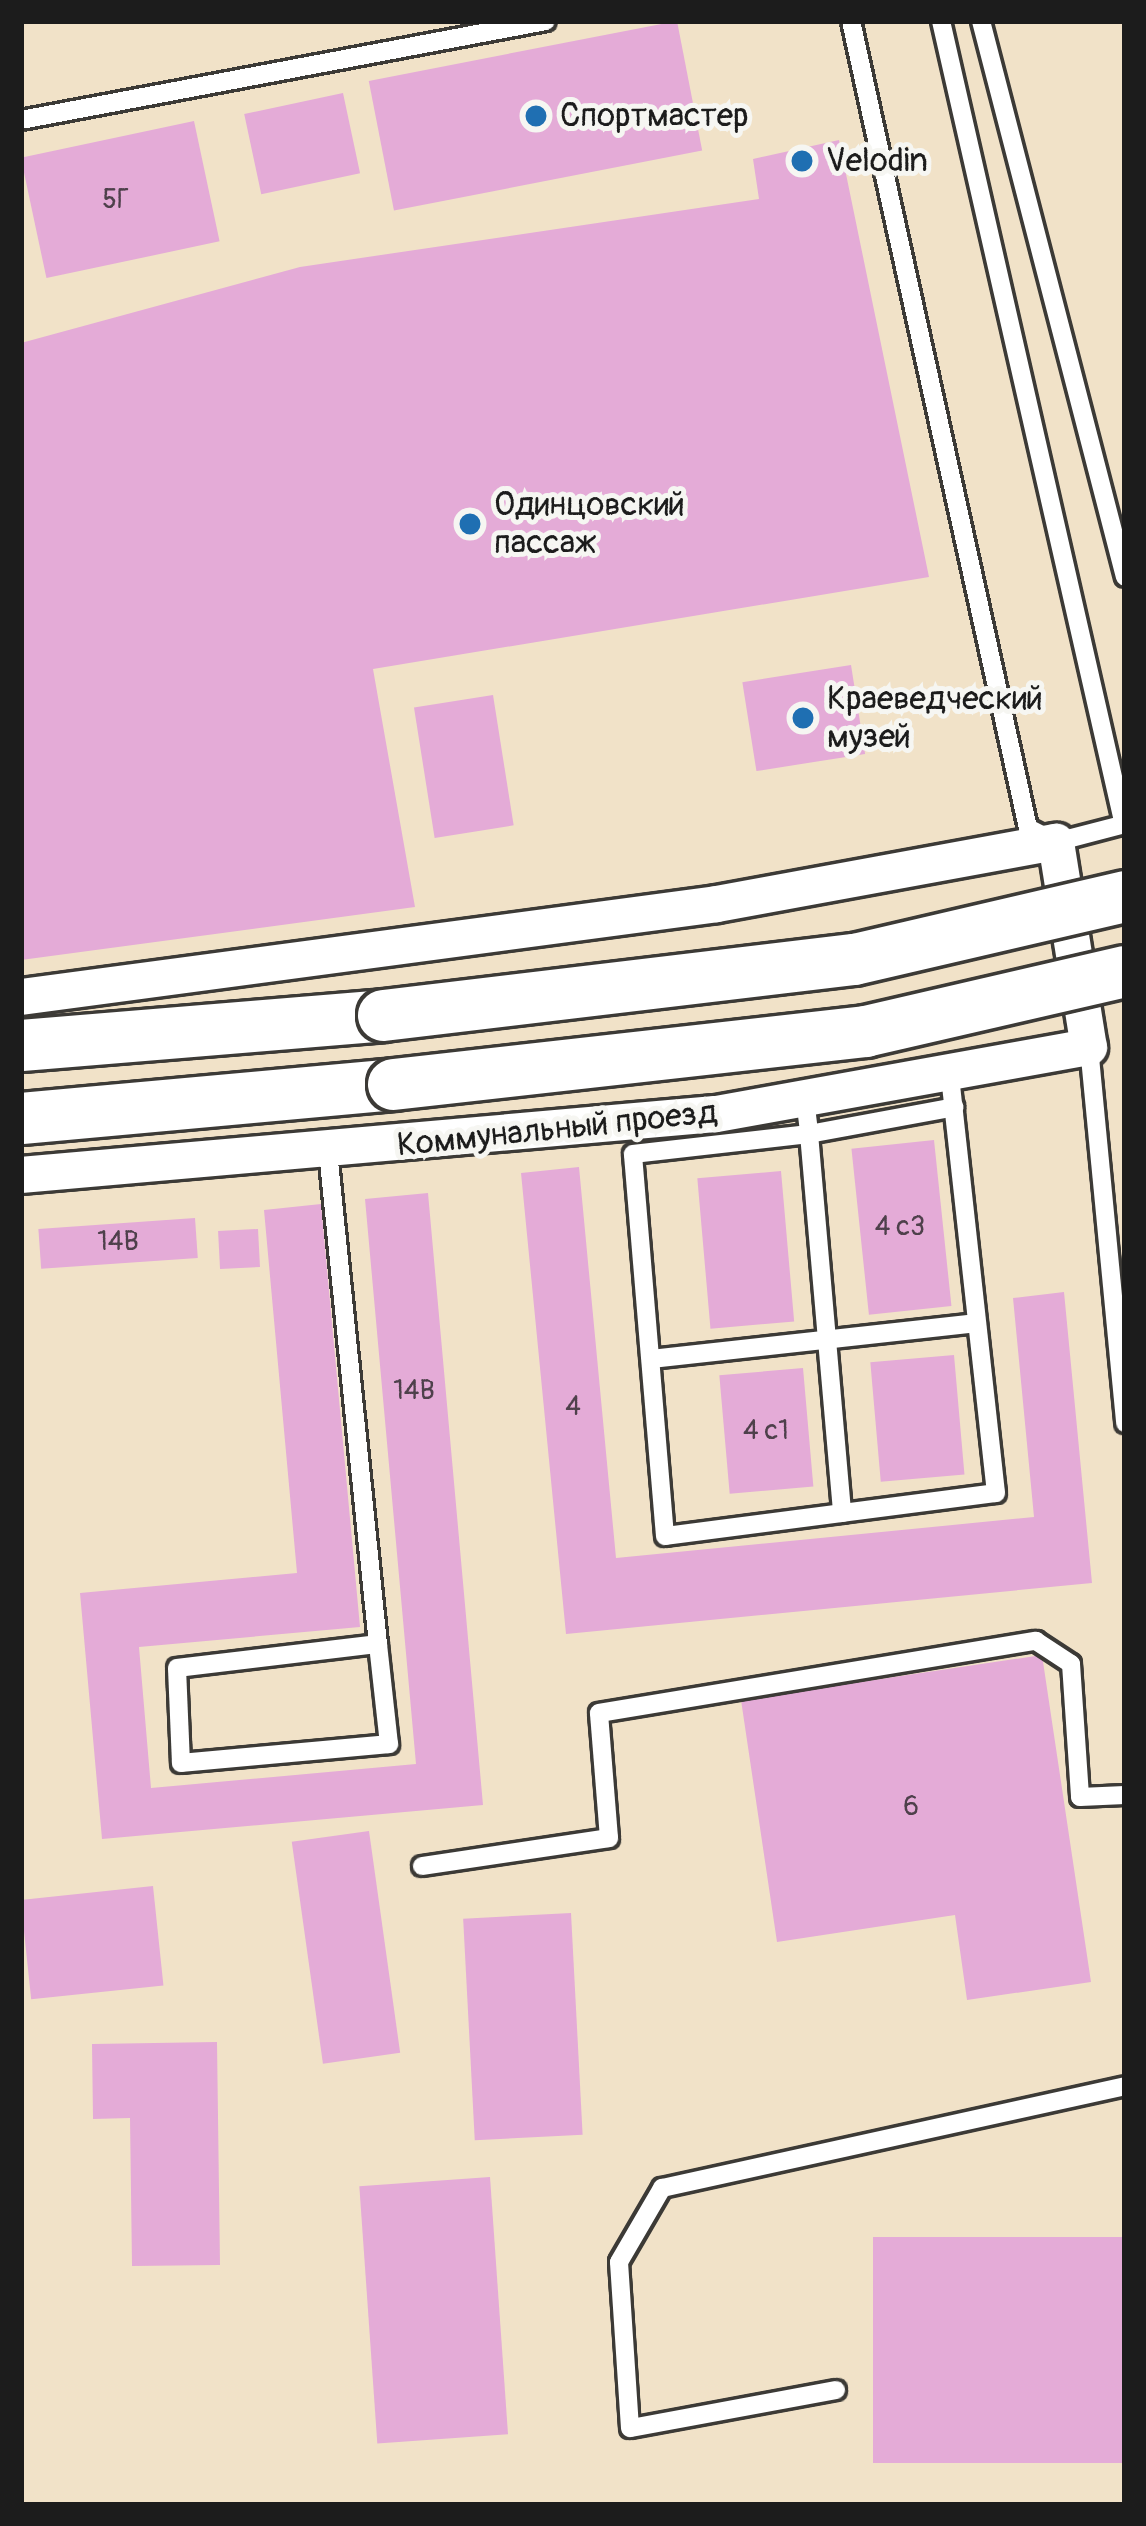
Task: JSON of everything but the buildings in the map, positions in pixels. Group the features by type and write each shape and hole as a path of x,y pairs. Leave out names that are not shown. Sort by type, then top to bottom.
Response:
{"main road":[{"path":"21,1045 382,1015 854,959 1125,896"},
{"path":"21,1118 393,1084 865,1031 1125,971"}],"street":[{"path":"21,997 717,904 1056,842 1089,1047"},
{"name":"Коммунальный проезд","path":"21,1175 328,1152 632,1138 807,1116 952,1090 1089,1047"}],"lane":[{"path":"21,120 546,21"},
{"path":"851,21 1028,828 1056,842 1124,824 941,21"},
{"path":"982,21 1125,577"},
{"path":"1089,1047 1125,1423"},
{"path":"632,1138 665,1536 997,1493 952,1090"},
{"path":"807,1116 842,1514"},
{"path":"328,1152 389,1744 181,1763 177,1668 378,1644"},
{"path":"651,1359 975,1323"},
{"path":"422,1866 609,1838 599,1713 1036,1641 1071,1664 1080,1797 1125,1795"},
{"path":"836,2390 630,2428 619,2262 662,2188 1125,2086"}],"place":[{"name":"Спортмастер","path":"536,116"},
{"name":"Velodin","path":"802,161"},
{"name":"Одинцовский пассаж","path":"470,524"},
{"name":"Краеведческий музей","path":"803,718"}]}
